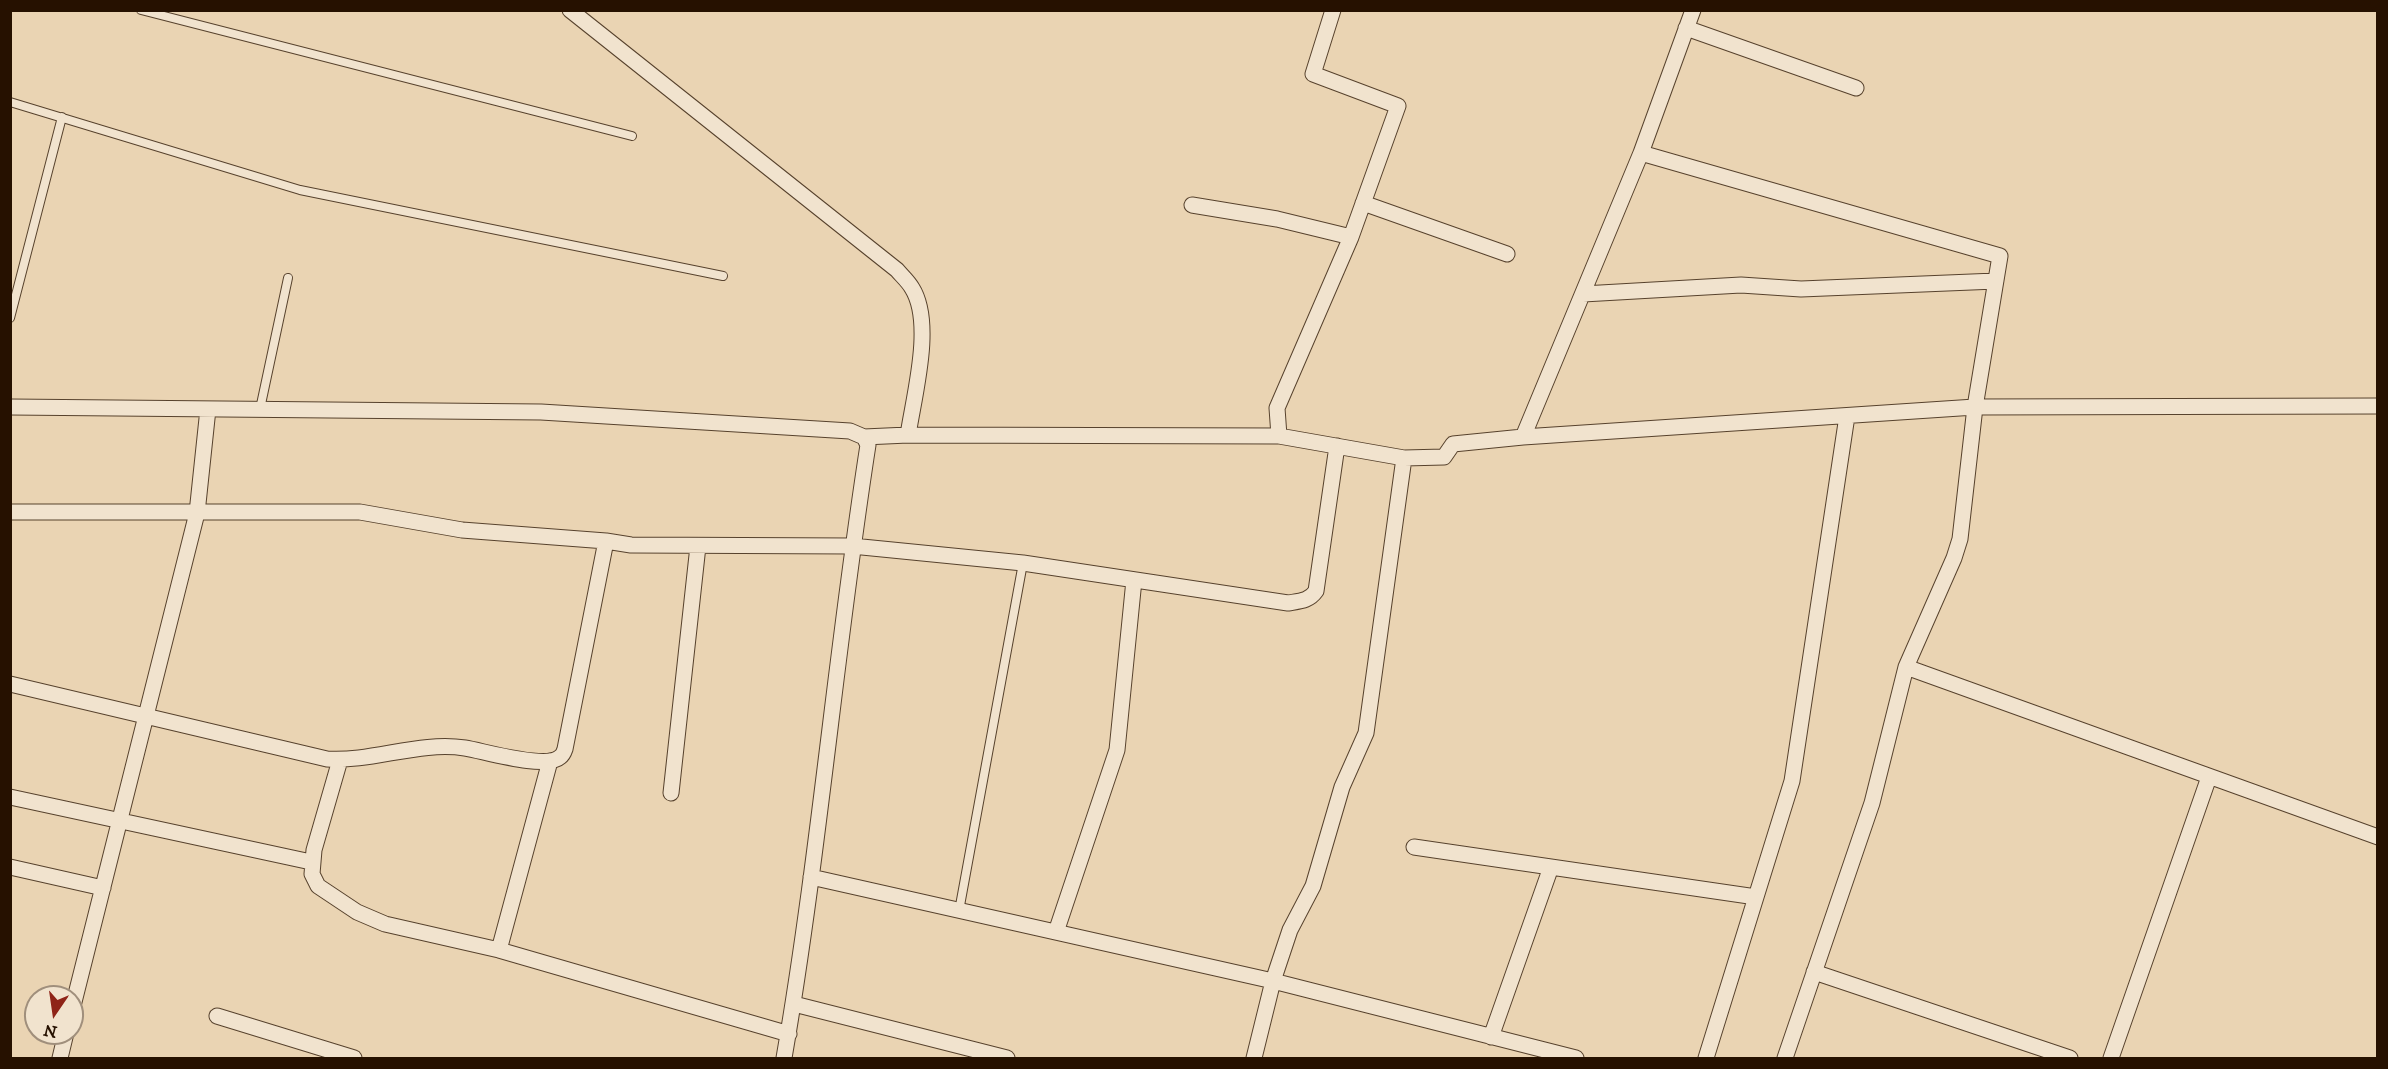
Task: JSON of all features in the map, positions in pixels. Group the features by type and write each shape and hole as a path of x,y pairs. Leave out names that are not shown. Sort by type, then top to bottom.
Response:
{"street":[{"path":"570,10 897,270 913,289 923,317 922,344 908,435"},
{"path":"1279,436 1277,408 1351,237 1398,106 1313,74 1333,10"},
{"path":"1523,437 1641,153 1693,10"},
{"path":"1686,28 1856,88"},
{"path":"1641,153 2000,256 1975,407 1960,538 1954,558 1906,667 1872,803 1785,1059"},
{"path":"1363,203 1507,254"},
{"path":"1192,205 1278,219 1351,237"},
{"path":"1582,294 1741,285 1802,289 1996,281"},
{"path":"10,407 541,412 850,431 864,437 908,435 1279,436 1404,458 1443,457 1453,444 1523,437 1975,407 2378,406"},
{"path":"78,985 197,513 208,409"},
{"path":"1706,1059 1785,805 1797,752 1847,416"},
{"path":"784,1059 794,1004 852,546 868,445 864,437"},
{"path":"10,512 360,512 462,530 631,545 852,546 1023,563 1288,603 1311,597 1316,591 1337,446"},
{"path":"1254,1059 1273,981 1290,930 1313,886 1342,787 1366,733 1404,458"},
{"path":"10,684 327,759 340,760 450,747 536,761 550,761 560,758 565,749 606,541"},
{"path":"671,793 698,546"},
{"path":"1056,932 1117,750 1134,580"},
{"path":"1906,667 2378,837"},
{"path":"340,760 311,862 312,874 318,886 370,919 499,950 789,1034"},
{"path":"499,950 550,761"},
{"path":"2111,1059 2209,777"},
{"path":"10,797 311,862"},
{"path":"1414,847 1756,897"},
{"path":"10,867 103,888"},
{"path":"1491,1037 1551,867"},
{"path":"811,877 1273,981 1576,1059"},
{"path":"1814,972 2070,1059"},
{"path":"794,1004 976,1055 1007,1059"},
{"path":"217,1016 354,1059"}],"lane":[{"path":"141,10 632,136"},
{"path":"10,102 300,190 723,276"},
{"path":"10,318 62,117"},
{"path":"260,409 288,278"},
{"path":"959,911 1023,563"}]}
